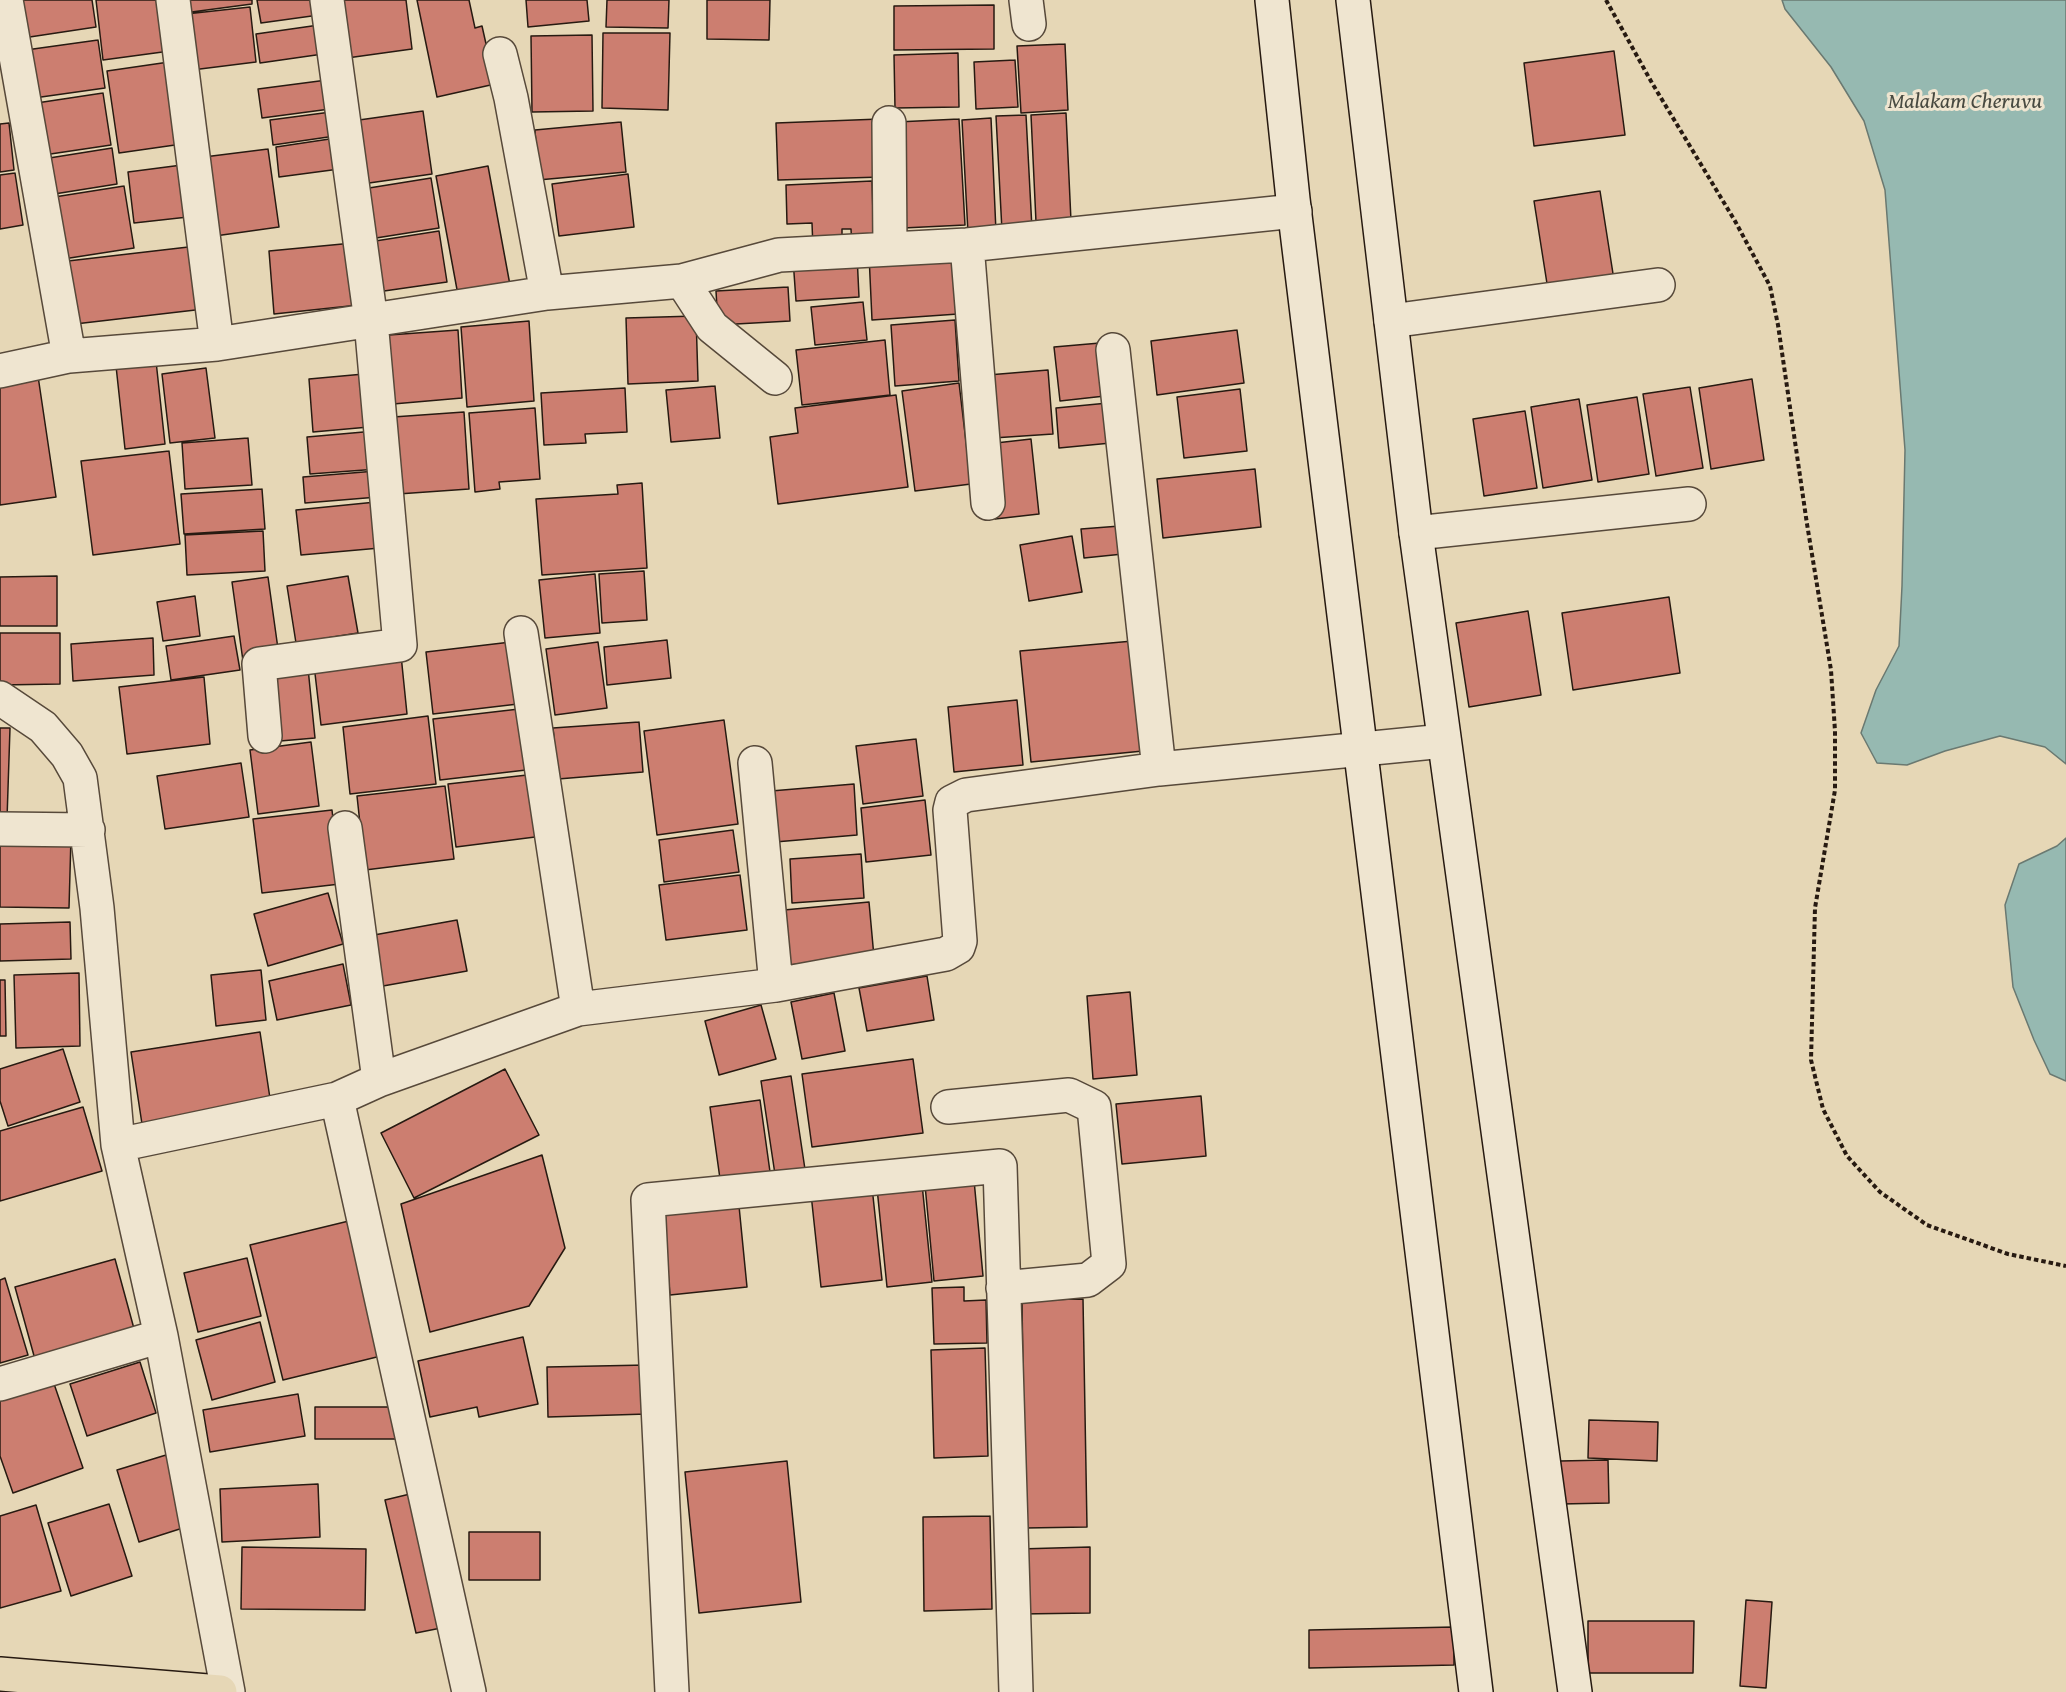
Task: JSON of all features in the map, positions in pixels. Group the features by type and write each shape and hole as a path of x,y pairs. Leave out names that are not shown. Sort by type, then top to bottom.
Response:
{"main road":[{"path":"0,1674 220,1692"}],"street":[{"path":"6,0 69,356"},
{"path":"173,0 217,344"},
{"path":"265,736 259,664 400,645 371,321 327,0"},
{"path":"1272,0 1294,211 1476,1692"},
{"path":"1353,0 1416,533 1575,1692"},
{"path":"500,54 511,98 547,293"},
{"path":"889,123 890,249"},
{"path":"0,370 69,356 217,344 547,293 682,281 779,255 968,245 1294,211"},
{"path":"968,245 988,503"},
{"path":"682,281 712,327 775,378"},
{"path":"1391,321 1658,285"},
{"path":"1113,350 1159,769"},
{"path":"1416,533 1689,504"},
{"path":"521,633 578,1009"},
{"path":"0,698 43,727 67,755 80,778 88,830 118,1145 161,1336 228,1692"},
{"path":"118,1145 337,1099 379,1080 578,1009 776,985 946,954 958,947 960,941 950,810 952,802 959,797 1159,769 1444,741"},
{"path":"755,764 776,985"},
{"path":"345,828 379,1080"},
{"path":"0,829 88,830"},
{"path":"948,1107 1069,1095 1094,1107 1109,1264 1088,1280 1003,1288"},
{"path":"337,1099 469,1692"},
{"path":"672,1692 648,1200 1000,1166 1016,1692"},
{"path":"0,1384 161,1336"}],"path":[{"path":"1606,0 1652,83 1735,221 1770,286 1778,325 1806,524 1831,670 1835,732 1835,790 1815,908 1811,1060 1823,1110 1847,1156 1880,1192 1927,1225 2008,1254 2066,1266"}],"water":[{"name":"Malakam Cheruvu","path":"1782,0 2066,0 2066,764 2045,747 2000,736 1945,751 1907,765 1877,763 1861,733 1876,690 1899,646 1902,586 1905,450 1885,190 1864,121 1831,67 1785,9"},
{"path":"2066,838 2066,1081 2050,1074 2013,987 2005,905 2019,864 2057,846"}],"building":[{"path":"17,0 92,0 96,27 23,38"},
{"path":"96,0 164,0 170,51 103,60"},
{"path":"182,0 252,0 252,4 184,13"},
{"path":"257,0 317,0 319,15 261,23"},
{"path":"339,0 406,0 412,49 347,58"},
{"path":"417,0 469,0 475,28 482,26 495,84 437,97"},
{"path":"526,0 587,0 589,21 528,27"},
{"path":"607,0 669,0 668,28 606,27"},
{"path":"707,0 770,0 769,40 707,39"},
{"path":"994,5 994,49 894,50 894,6"},
{"path":"250,7 256,62 192,70 186,14"},
{"path":"319,25 323,54 260,63 256,34"},
{"path":"603,33 670,33 668,110 602,108"},
{"path":"592,35 593,111 532,112 531,36"},
{"path":"98,40 105,88 34,98 26,50"},
{"path":"1065,44 1068,110 1021,113 1017,46"},
{"path":"1614,51 1625,135 1534,146 1524,63"},
{"path":"958,53 959,107 895,108 894,55"},
{"path":"1015,60 1018,107 976,109 974,62"},
{"path":"169,62 182,144 119,153 107,71"},
{"path":"327,80 330,109 262,118 258,89"},
{"path":"103,93 111,145 37,156 30,104"},
{"path":"423,111 432,174 369,183 359,120"},
{"path":"331,112 335,136 273,145 270,120"},
{"path":"1066,113 1071,221 1036,222 1031,115"},
{"path":"1026,115 1032,229 1002,231 996,116"},
{"path":"991,118 996,232 968,233 962,120"},
{"path":"880,119 882,177 778,180 776,123"},
{"path":"959,119 965,225 903,228 897,122"},
{"path":"621,122 626,172 538,180 535,130"},
{"path":"9,123 14,170 0,172 0,124"},
{"path":"343,137 347,168 279,177 276,147"},
{"path":"112,148 117,184 48,195 43,159"},
{"path":"268,149 279,227 215,236 204,157"},
{"path":"182,165 188,217 134,223 128,172"},
{"path":"488,166 510,285 458,295 436,176"},
{"path":"15,173 23,225 0,229 0,175"},
{"path":"628,174 634,227 559,236 552,184"},
{"path":"431,178 439,228 376,238 369,188"},
{"path":"872,181 874,247 852,248 851,229 842,229 842,248 813,249 812,223 787,224 786,185"},
{"path":"124,186 134,248 57,260 48,198"},
{"path":"1600,191 1614,280 1548,290 1534,201"},
{"path":"439,231 447,282 377,292 369,242"},
{"path":"353,243 359,305 274,314 269,251"},
{"path":"197,246 204,309 75,324 68,261"},
{"path":"955,250 958,314 872,320 869,255"},
{"path":"857,255 859,297 796,301 793,259"},
{"path":"788,287 790,321 718,325 716,291"},
{"path":"863,302 867,340 815,345 811,307"},
{"path":"696,316 698,381 628,384 626,318"},
{"path":"955,320 959,381 895,386 891,325"},
{"path":"529,321 534,401 467,407 461,327"},
{"path":"458,330 462,398 393,404 389,335"},
{"path":"1237,330 1244,383 1157,395 1151,341"},
{"path":"885,340 890,395 802,405 796,350"},
{"path":"1100,343 1105,396 1060,401 1054,347"},
{"path":"156,361 165,444 125,449 116,366"},
{"path":"206,368 215,438 170,443 162,374"},
{"path":"1048,370 1053,434 993,438 988,375"},
{"path":"364,374 369,427 313,432 309,379"},
{"path":"38,376 56,497 0,505 0,382"},
{"path":"1752,379 1764,460 1711,469 1699,388"},
{"path":"959,383 971,484 915,491 902,391"},
{"path":"715,386 720,438 671,442 666,390"},
{"path":"1690,387 1703,468 1656,476 1643,394"},
{"path":"625,388 627,432 585,434 586,443 544,445 541,393"},
{"path":"1240,389 1247,451 1184,458 1177,397"},
{"path":"896,395 908,487 778,504 770,437 798,433 795,408"},
{"path":"1637,397 1649,474 1598,482 1587,405"},
{"path":"1579,399 1592,480 1543,488 1531,407"},
{"path":"1108,403 1111,443 1059,448 1056,408"},
{"path":"535,408 540,479 499,482 500,489 475,492 469,413"},
{"path":"1525,411 1537,488 1484,496 1473,419"},
{"path":"464,412 469,489 398,494 393,417"},
{"path":"375,431 378,469 310,474 307,437"},
{"path":"248,438 252,485 185,489 182,443"},
{"path":"1031,439 1039,514 995,519 987,444"},
{"path":"169,451 180,544 93,555 81,461"},
{"path":"1255,469 1261,527 1163,538 1157,479"},
{"path":"376,471 378,497 305,503 303,477"},
{"path":"642,483 647,568 542,575 536,499 618,494 617,485"},
{"path":"262,489 265,529 184,534 181,494"},
{"path":"376,502 380,548 301,555 296,510"},
{"path":"1120,526 1123,554 1084,558 1081,529"},
{"path":"263,531 265,571 187,575 185,535"},
{"path":"1072,536 1082,592 1029,601 1020,545"},
{"path":"644,571 647,620 602,623 599,574"},
{"path":"595,574 600,633 545,638 539,580"},
{"path":"57,576 57,626 0,626 0,577"},
{"path":"348,576 358,633 296,643 287,586"},
{"path":"268,577 279,656 243,661 232,582"},
{"path":"195,596 200,636 163,641 157,602"},
{"path":"1669,597 1680,673 1573,690 1562,613"},
{"path":"1528,611 1541,695 1469,707 1456,623"},
{"path":"0,633 60,633 60,684 0,685"},
{"path":"234,636 240,670 171,680 166,646"},
{"path":"153,638 154,675 73,681 71,644"},
{"path":"667,640 671,678 607,685 604,647"},
{"path":"1133,641 1143,751 1031,762 1020,651"},
{"path":"511,642 518,704 433,714 426,652"},
{"path":"598,642 607,708 555,715 546,649"},
{"path":"401,655 407,714 321,725 314,665"},
{"path":"308,668 315,738 280,741 274,671"},
{"path":"204,677 210,744 127,754 119,687"},
{"path":"1017,700 1023,765 954,772 948,707"},
{"path":"519,709 526,770 440,780 433,719"},
{"path":"428,716 436,784 350,794 343,727"},
{"path":"724,720 738,824 657,835 644,731"},
{"path":"639,722 643,772 558,779 553,728"},
{"path":"0,728 10,728 7,819 0,819"},
{"path":"916,739 923,796 863,804 856,746"},
{"path":"311,742 319,806 258,814 250,750"},
{"path":"241,763 249,817 165,829 157,776"},
{"path":"536,774 543,836 456,847 448,784"},
{"path":"854,784 857,835 775,842 771,791"},
{"path":"445,786 454,859 365,870 357,796"},
{"path":"925,800 931,855 866,862 861,808"},
{"path":"332,810 340,884 262,893 253,819"},
{"path":"733,830 739,872 664,882 659,840"},
{"path":"0,836 71,837 69,908 0,907"},
{"path":"861,854 864,898 792,903 790,859"},
{"path":"740,875 747,930 666,940 659,885"},
{"path":"328,893 343,944 268,966 254,914"},
{"path":"869,902 874,957 789,965 784,910"},
{"path":"457,920 467,971 383,986 374,935"},
{"path":"70,922 71,959 0,961 0,924"},
{"path":"343,964 351,1005 277,1020 269,981"},
{"path":"261,970 266,1020 216,1026 211,975"},
{"path":"79,973 80,1046 16,1048 14,975"},
{"path":"927,976 934,1020 867,1031 859,988"},
{"path":"0,980 5,980 6,1036 0,1036"},
{"path":"1130,992 1137,1075 1093,1079 1087,996"},
{"path":"834,993 845,1051 802,1059 791,1002"},
{"path":"761,1005 776,1059 719,1075 705,1021"},
{"path":"260,1032 271,1105 142,1124 131,1052"},
{"path":"63,1049 80,1102 8,1126 0,1101 0,1069"},
{"path":"913,1059 923,1133 812,1147 802,1074"},
{"path":"505,1069 539,1135 414,1198 381,1133"},
{"path":"791,1076 806,1176 776,1181 761,1081"},
{"path":"1201,1096 1206,1156 1122,1164 1116,1104"},
{"path":"760,1100 771,1179 721,1186 710,1107"},
{"path":"83,1107 102,1171 0,1201 0,1131"},
{"path":"542,1155 565,1248 529,1306 430,1332 401,1204"},
{"path":"974,1180 983,1276 934,1281 925,1185"},
{"path":"922,1184 932,1282 887,1287 877,1188"},
{"path":"872,1187 882,1280 821,1287 811,1194"},
{"path":"739,1206 747,1287 670,1295 663,1214"},
{"path":"357,1219 389,1354 283,1380 250,1245"},
{"path":"247,1258 261,1316 198,1332 184,1273"},
{"path":"115,1259 136,1336 36,1363 15,1287"},
{"path":"5,1278 28,1355 0,1363 0,1280"},
{"path":"964,1287 964,1301 986,1300 987,1343 934,1344 932,1288"},
{"path":"1083,1299 1087,1527 1025,1528 1022,1300"},
{"path":"260,1322 275,1382 212,1400 196,1340"},
{"path":"523,1337 538,1404 479,1417 477,1407 430,1417 418,1361"},
{"path":"985,1348 988,1456 934,1458 931,1350"},
{"path":"140,1362 156,1413 87,1436 70,1384"},
{"path":"647,1365 647,1414 548,1417 547,1367"},
{"path":"52,1378 83,1468 13,1493 0,1456 0,1396"},
{"path":"298,1394 305,1436 210,1452 203,1410"},
{"path":"315,1407 397,1407 397,1439 315,1439"},
{"path":"1589,1420 1658,1422 1657,1461 1588,1458"},
{"path":"166,1455 189,1526 139,1542 117,1470"},
{"path":"1608,1460 1609,1503 1561,1504 1560,1461"},
{"path":"787,1461 801,1602 699,1613 685,1472"},
{"path":"318,1484 320,1537 222,1542 220,1489"},
{"path":"410,1494 441,1628 416,1633 385,1500"},
{"path":"109,1504 132,1576 71,1596 48,1523"},
{"path":"36,1505 61,1591 0,1608 0,1516"},
{"path":"990,1516 992,1609 924,1611 923,1517"},
{"path":"469,1532 540,1532 540,1580 469,1580"},
{"path":"242,1547 366,1549 365,1610 241,1609"},
{"path":"1090,1547 1090,1613 1020,1614 1019,1549"},
{"path":"1746,1600 1772,1602 1766,1688 1740,1686"},
{"path":"1588,1621 1694,1621 1693,1673 1588,1673"},
{"path":"1454,1627 1454,1665 1309,1668 1309,1630"}]}
